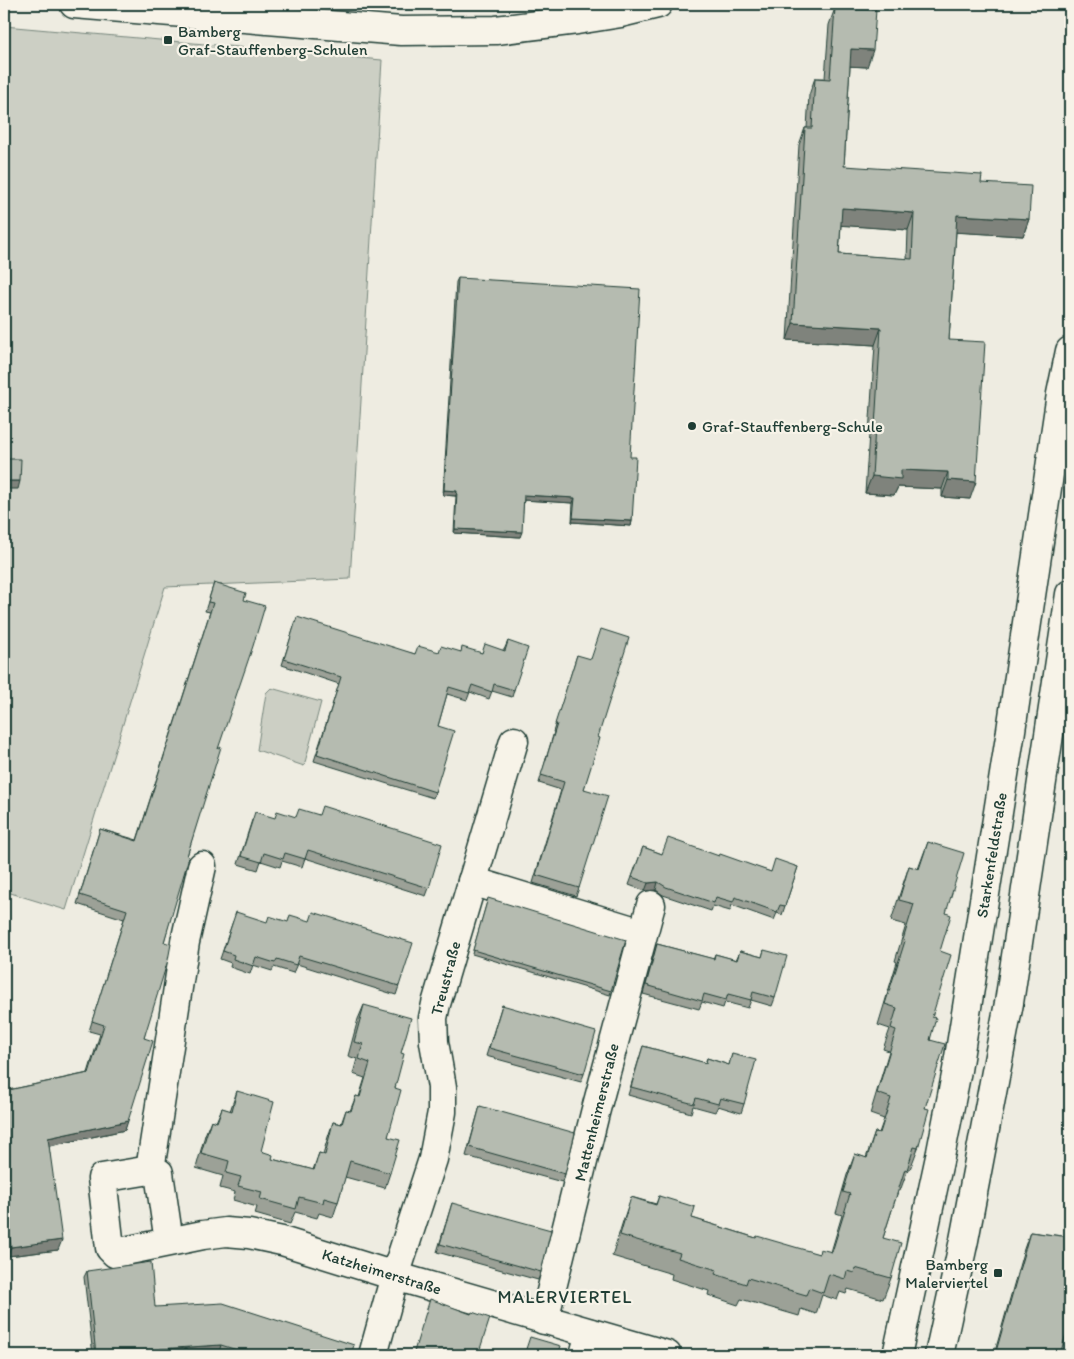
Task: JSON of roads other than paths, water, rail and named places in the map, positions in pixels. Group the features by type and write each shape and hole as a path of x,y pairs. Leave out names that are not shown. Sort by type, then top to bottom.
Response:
{"street":[{"path":"74,4 245,11 410,31 496,30 579,12 621,12 658,4"},
{"name":"Starkenfeldstraße","path":"896,1355 924,1232 957,1070 1061,394 1070,351"},
{"path":"939,1355 964,1240 1009,1003 1064,674 1070,594"},
{"path":"1020,670 1064,674"},
{"name":"Treustraße","path":"373,1355 395,1276 433,1159 442,1112 442,1087 434,1042 433,1018 436,1004 514,741"},
{"path":"169,1242 159,1173 150,1170 185,942 202,866"},
{"path":"472,881 642,933"},
{"name":"Mattenheimerstraße","path":"544,1320 595,1113 650,905"},
{"name":"Katzheimerstraße","path":"150,1170 102,1178 110,1248 115,1253 226,1232 249,1234 282,1241 544,1320 587,1344 667,1355"}],"place":[{"name":"Bamberg Graf-Stauffenberg-Schulen","path":"168,40"},
{"name":"Graf-Stauffenberg-Schule","path":"692,426"},
{"name":"Bamberg Malerviertel","path":"998,1273"}],"district":[{"name":"MALERVIERTEL","path":"565,1297"}]}
